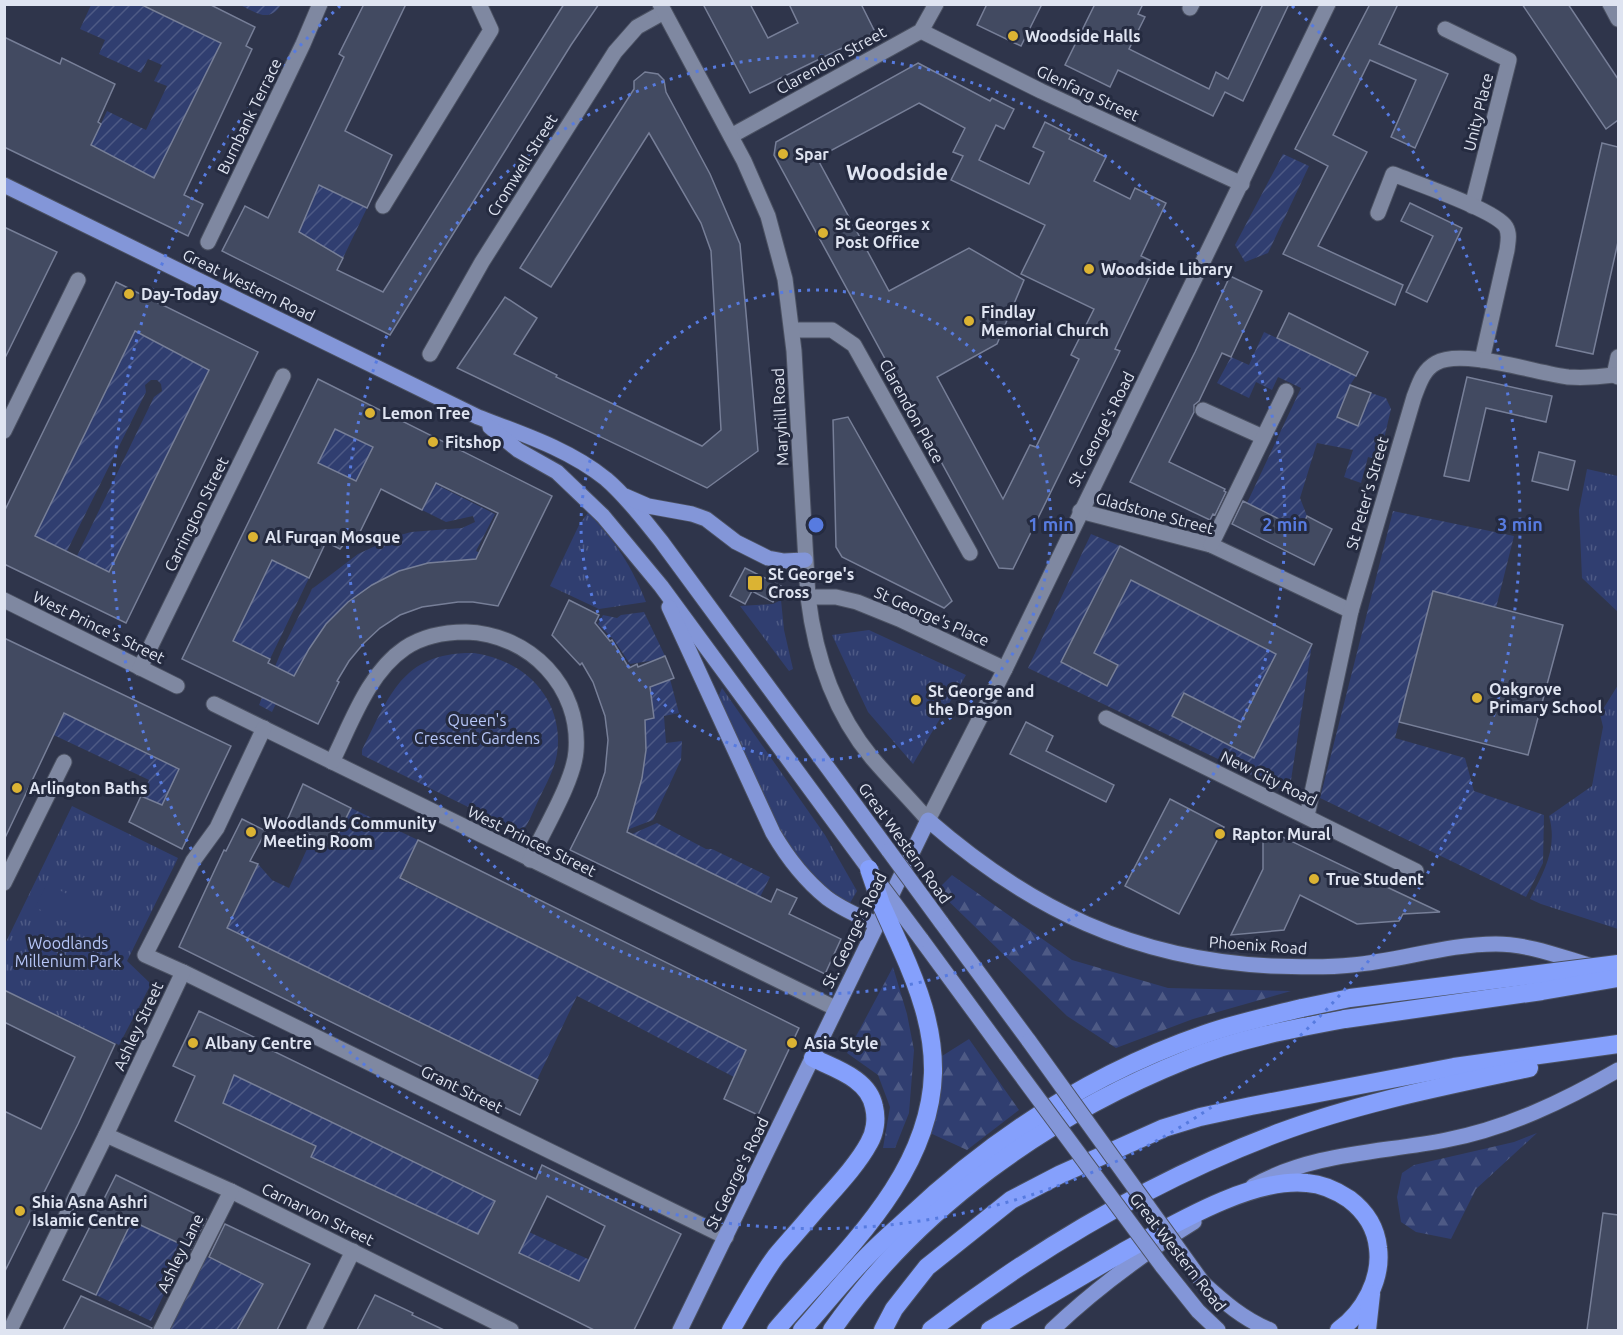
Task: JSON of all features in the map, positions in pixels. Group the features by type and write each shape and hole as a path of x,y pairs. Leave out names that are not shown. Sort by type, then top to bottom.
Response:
{"highway":[{"path":"776,1330 881,1208 902,1175 918,1139 927,1110 933,1076 931,1043 925,1012 914,977 881,904 869,869"},
{"path":"802,1330 868,1256 941,1187 1020,1126 1102,1078 1150,1056 1213,1031 1350,998 1618,964"},
{"path":"832,1330 899,1247 1005,1158 1116,1091 1187,1059 1282,1031 1345,1019 1618,978"},
{"path":"884,1328 909,1289 927,1267 1011,1200 1129,1142 1164,1128 1200,1117 1343,1088 1474,1065 1618,1044"},
{"path":"932,1330 1037,1255 1120,1206 1184,1174 1279,1132 1335,1114 1457,1084 1618,1050"},
{"path":"731,1330 776,1257 843,1178 869,1144 873,1135 874,1107 865,1088 841,1071 813,1058"},
{"path":"990,1330 1065,1284 1179,1221 1236,1196 1272,1186 1306,1182 1320,1185 1346,1197 1364,1213 1372,1225 1378,1242 1379,1263 1371,1292 1367,1330"},
{"path":"1339,1330 1348,1324 1371,1292"}],"main road":[{"name":"Great Western Road","path":"4,186 478,417 533,438 570,457 606,480 622,495 686,574 1203,1282 1227,1305 1249,1321 1270,1330"},
{"name":"Great Western Road","path":"478,417 518,450 570,483 603,516 661,586 1186,1298 1218,1330"},
{"path":"622,495 648,506 693,514 706,519 736,542 762,556 784,561 805,560"},
{"path":"661,586 678,630 781,846 806,877 827,898 877,924"},
{"name":"St. George's Road","path":"825,1030 928,820"},
{"name":"Phoenix Road","path":"928,820 967,853 1044,904 1106,933 1175,954 1250,965 1292,967 1353,965 1422,952 1496,944 1527,946 1618,973"},
{"name":"St George's Road","path":"680,1330 825,1030"},
{"path":"1052,1330 1075,1309 1141,1258 1189,1225 1274,1175 1321,1159 1446,1140 1504,1124 1557,1103 1618,1070"}],"street":[{"name":"Burnbank Terrace","path":"208,242 320,4"},
{"path":"382,206 491,30 479,4"},
{"path":"921,32 936,4"},
{"name":"St. George's Road","path":"928,820 1005,669 1328,4"},
{"path":"1610,4 1618,19"},
{"name":"Maryhill Road","path":"662,8 731,136 761,198 771,225 785,279 792,330 808,597 817,648 837,704 871,756 928,820"},
{"name":"Cromwell Street","path":"430,354 482,262 615,52 637,27 662,8"},
{"name":"Unity Place","path":"1445,29 1509,60 1472,206"},
{"name":"Clarendon Street","path":"731,136 921,32"},
{"name":"Glenfarg Street","path":"921,32 1242,184"},
{"path":"1378,213 1393,174 1472,206 1505,225 1509,235 1507,250 1482,360"},
{"path":"4,431 78,280"},
{"name":"Clarendon Place","path":"792,330 831,330 854,345 970,553"},
{"name":"St Peter's Street","path":"1307,816 1351,611 1421,378 1437,362 1452,357 1482,360 1567,376 1589,378 1616,376"},
{"path":"1616,376 1618,357"},
{"name":"Carrington Street","path":"140,668 283,376"},
{"path":"1211,545 1286,391"},
{"path":"1203,411 1263,437"},
{"name":"Gladstone Street","path":"1080,511 1211,545 1351,611"},
{"name":"St George's Place","path":"808,597 836,597 857,602 899,619 1005,669"},
{"name":"West Prince's Street","path":"4,600 177,686"},
{"path":"332,762 369,688 388,662 404,649 418,640 454,632 477,633 513,644 535,656 556,679 566,695 577,734 576,754 569,778 530,860"},
{"name":"West Princes Street","path":"214,704 836,1008"},
{"name":"New City Road","path":"1106,718 1416,871"},
{"name":"Ashley Street","path":"13,1324 183,972 145,955 193,861 217,828 264,728"},
{"path":"4,883 64,762"},
{"name":"Grant Street","path":"183,972 726,1237"},
{"name":"Carnarvon Street","path":"106,1135 231,1191 512,1330"},
{"name":"Ashley Lane","path":"161,1330 231,1191"},
{"path":"314,1330 354,1251"}],"green space":[{"path":"91,5 140,5 221,43 154,178 91,145 107,111 146,130 167,86 154,81 162,65 148,59 141,73 99,54 105,40 80,29"},
{"path":"240,5 281,5 272,14 262,15"},
{"path":"1283,154 1309,166 1268,253 1245,262 1235,245"},
{"path":"319,185 367,208 343,258 299,232"},
{"path":"136,332 197,364 214,368 209,379 205,378 112,565 111,574 77,556 154,397 162,391 161,384 157,380 151,380 145,385 146,392 67,551 33,536 38,530 132,334"},
{"path":"1264,332 1356,376 1337,418 1358,426 1371,393 1386,398 1391,409 1379,460 1368,457 1361,483 1344,477 1353,450 1317,443 1300,498 1307,516 1301,530 1247,503 1301,388 1278,377 1272,390 1256,382 1249,398 1217,383 1231,357 1249,365"},
{"path":"335,429 373,447 356,481 318,463"},
{"path":"1587,469 1618,476 1618,612 1582,578 1579,510"},
{"path":"435,484 495,514 476,551 484,555 479,565 457,561 428,563 348,603 326,624 309,649 298,668 299,678 290,674 272,712 259,705 281,652 312,589 358,554 397,536 411,532 462,528 475,522 473,516 446,522 422,510"},
{"path":"1393,511 1514,536 1496,608 1433,592 1395,738 1465,758 1474,791 1544,815 1543,863 1526,897 1320,798"},
{"path":"588,513 622,554 646,602 599,609 550,586 580,523"},
{"path":"1091,534 1120,546 1061,662 1106,686 1117,665 1094,653 1131,580 1276,654 1241,722 1172,716 1254,758 1312,644 1289,793 1028,668"},
{"path":"272,560 309,578 270,659 234,641 227,644 226,638 235,637"},
{"path":"781,600 784,630 793,669 789,671 740,606 773,604"},
{"path":"644,612 665,656 656,660 630,664 614,640 598,624 603,615 617,618 621,615"},
{"path":"869,630 966,675 913,764 868,712 832,635"},
{"name":"Queen's Crescent Gardens","path":"474,653 510,664 525,674 548,700 555,716 558,734 556,760 521,833 362,755 362,750 391,695 414,669 430,660"},
{"path":"670,679 679,713 664,716 666,743 682,741 681,760 653,820 624,831 646,750 645,720 654,718 654,713 644,715 639,691"},
{"path":"4,684 161,761 183,759 162,805 141,796 149,780 5,712"},
{"path":"1618,685 1618,929 1530,899 1545,869 1551,849 1549,816 1592,786 1603,727 1600,714"},
{"path":"722,688 825,835 857,891 850,903 823,888 787,845 717,700"},
{"name":"Woodlands Millenium Park","path":"72,806 178,858 127,961 151,984 119,1045 5,990 4,946"},
{"path":"351,808 418,840 400,879 748,1051 734,1077 577,996 537,1080 223,938 258,864 272,880 289,888 313,836 333,846"},
{"path":"657,823 706,849 712,849 770,877 760,897 632,834"},
{"path":"952,875 1072,960 1168,988 1291,991 1193,1019 1116,1048 1067,1016 937,890"},
{"path":"47,884 139,930 127,953 35,907"},
{"path":"893,967 907,1014 914,1050 909,1113 895,1148 883,1148 890,1107 878,1075 847,1053"},
{"path":"969,1039 1019,1110 967,1150 930,1133 939,1097 942,1056"},
{"path":"217,1067 495,1201 529,1232 590,1260 581,1281 311,1157 316,1146 223,1103 228,1091"},
{"path":"1537,1133 1476,1189 1451,1239 1416,1232 1401,1222 1397,1197 1402,1173 1414,1165 1514,1142"},
{"path":"132,1221 187,1247 151,1321 96,1295"},
{"path":"205,1256 263,1283 237,1330 169,1330"}],"building":[{"path":"140,4 209,4 255,27 246,46 252,49 184,195 203,204 188,236 4,147 4,37 60,64 62,58 115,84 98,122 101,124 91,145 154,178 221,43"},
{"path":"364,4 406,4 345,131 392,155 367,208 319,185 299,232 343,258 337,270 383,292 564,4 599,4 390,335 222,251 245,206 268,218 344,57 339,54"},
{"path":"703,4 750,4 768,38 798,23 789,4 861,4 875,32 750,93"},
{"name":"Woodside Halls","path":"987,4 1042,4 1021,46 977,25"},
{"path":"1095,4 1143,4 1138,14 1145,17 1129,49 1209,89 1216,72 1228,79 1263,4 1289,4 1243,101 1225,92 1213,116 1118,70 1110,87 1065,65"},
{"path":"1370,4 1398,4 1379,44 1448,74 1415,148 1391,137 1416,80 1370,60 1333,135 1367,152 1318,246 1403,285 1395,305 1283,254 1328,166 1295,149"},
{"path":"1522,4 1568,4 1618,79 1618,120 1606,129"},
{"path":"918,63 990,101 992,98 1014,109 1004,129 996,125 979,160 1029,184 1044,152 1033,147 1045,122 1071,135 1069,139 1106,157 1094,181 1130,199 1135,188 1166,203 1141,256 1156,263 1115,349 1120,351 1013,569 999,568 774,155 776,142","holes":["919,103 965,128 953,152 963,156 951,180 1045,225 1021,274 1094,309 1071,355 1079,359 1036,447 1030,445 1003,499 937,377 997,344 1024,280 969,248 889,291 817,158"]},
{"path":"645,72 658,74 664,80 666,92 710,174 740,244 758,451 707,488 457,368 505,297 537,318 514,354 557,375 556,377 702,446 721,430 711,251 701,223 649,133 551,287 520,268 634,89 634,81"},
{"path":"1602,143 1618,147 1618,242 1593,354 1556,346"},
{"path":"1410,203 1462,228 1427,302 1406,292 1433,236 1401,221"},
{"path":"4,227 57,252 4,360"},
{"path":"1230,276 1262,291 1231,357 1222,353 1199,401 1194,405 1194,412 1169,462 1225,489 1226,492 1215,515 1213,514 1210,520 1130,482"},
{"path":"116,282 258,352 126,623 4,564 4,512","holes":["135,331 209,370 109,572 35,536"]},
{"path":"1289,313 1368,352 1356,376 1277,338"},
{"path":"1467,377 1552,396 1546,422 1486,408 1469,481 1444,476"},
{"path":"318,379 552,496 498,606 458,602 422,607 400,615 380,628 349,661 337,681 339,682 318,724 182,659","holes":["335,429 373,447 356,481 318,463","436,483 498,513 476,559 428,563 399,571 372,585 348,602 326,624 294,676 268,663 270,659 233,641 272,560 309,578 326,542 340,549 351,535 357,538 381,489 422,510"]},
{"path":"1350,385 1371,393 1358,426 1337,417"},
{"path":"848,417 952,601 944,608 842,557 836,547 833,420"},
{"path":"1539,452 1575,461 1568,490 1532,481"},
{"path":"1243,501 1301,530 1307,516 1332,529 1314,565 1232,524"},
{"path":"1120,546 1312,644 1254,758 1172,716 1184,693 1241,722 1276,654 1131,580 1094,653 1118,665 1107,686 1061,662"},
{"path":"745,568 781,586 773,602 752,591 745,604 730,596"},
{"path":"1433,591 1563,625 1528,755 1399,722"},
{"path":"569,600 599,615 595,623 610,641 612,640 629,668 637,664 638,667 665,656 674,678 650,687 654,718 645,720 646,750 642,778 627,832 771,902 777,889 797,898 789,914 841,939 825,974 570,850 597,796 605,772 608,740 605,716 593,682 582,663 580,665 552,635"},
{"path":"4,638 231,746 182,849 129,822 141,796 162,805 179,769 64,713 4,840"},
{"path":"1026,722 1053,736 1046,751 1114,785 1106,802 1010,754"},
{"path":"303,784 351,808 332,846 286,823"},
{"path":"1170,799 1224,827 1179,914 1125,886"},
{"path":"242,819 266,831 250,861 258,864 227,928 538,1080 520,1115 179,947 224,850 226,851"},
{"name":"True Student","path":"1268,830 1440,912 1403,914 1399,921 1357,924 1300,895 1284,930 1231,935 1263,869 1263,840"},
{"path":"418,840 799,1028 758,1115 724,1099 746,1050 400,878"},
{"path":"4,990 115,1044 4,1273 4,1111 41,1129 75,1057 4,1022"},
{"path":"199,1011 275,1047 273,1051 536,1179 542,1165 681,1234 634,1330 594,1330 175,1121 195,1076 173,1066","holes":["234,1075 495,1201 478,1234 311,1157 316,1146 223,1103","547,1196 605,1226 579,1281 519,1253"]},
{"path":"116,1175 206,1219 191,1249 132,1221 96,1295 63,1280"},
{"path":"1603,1213 1618,1215 1618,1330 1587,1330"},
{"path":"225,1224 310,1264 277,1330 237,1330 263,1284 209,1257"},
{"path":"375,1295 413,1313 412,1315 444,1330 357,1330"},
{"path":"81,1296 152,1328 151,1330 63,1330"}],"place":[{"name":"Woodside Halls","path":"1013,36"},
{"name":"Spar","path":"783,154"},
{"name":"St Georges x Post Office","path":"823,233"},
{"name":"Woodside Library","path":"1089,269"},
{"name":"Day-Today","path":"129,294"},
{"name":"Findlay Memorial Church","path":"969,321"},
{"name":"Lemon Tree","path":"370,413"},
{"name":"Fitshop","path":"433,442"},
{"name":"Al Furqan Mosque","path":"253,537"},
{"name":"St George's Cross","path":"755,583"},
{"name":"Oakgrove Primary School","path":"1477,698"},
{"name":"St George and the Dragon","path":"916,700"},
{"name":"Arlington Baths","path":"17,788"},
{"name":"Woodlands Community Meeting Room","path":"251,832"},
{"name":"Raptor Mural","path":"1220,834"},
{"name":"True Student","path":"1314,879"},
{"name":"Albany Centre","path":"193,1043"},
{"name":"Asia Style","path":"792,1043"},
{"name":"Shia Asna Ashri Islamic Centre","path":"20,1211"}],"district":[{"name":"Woodside","path":"897,172"}]}
